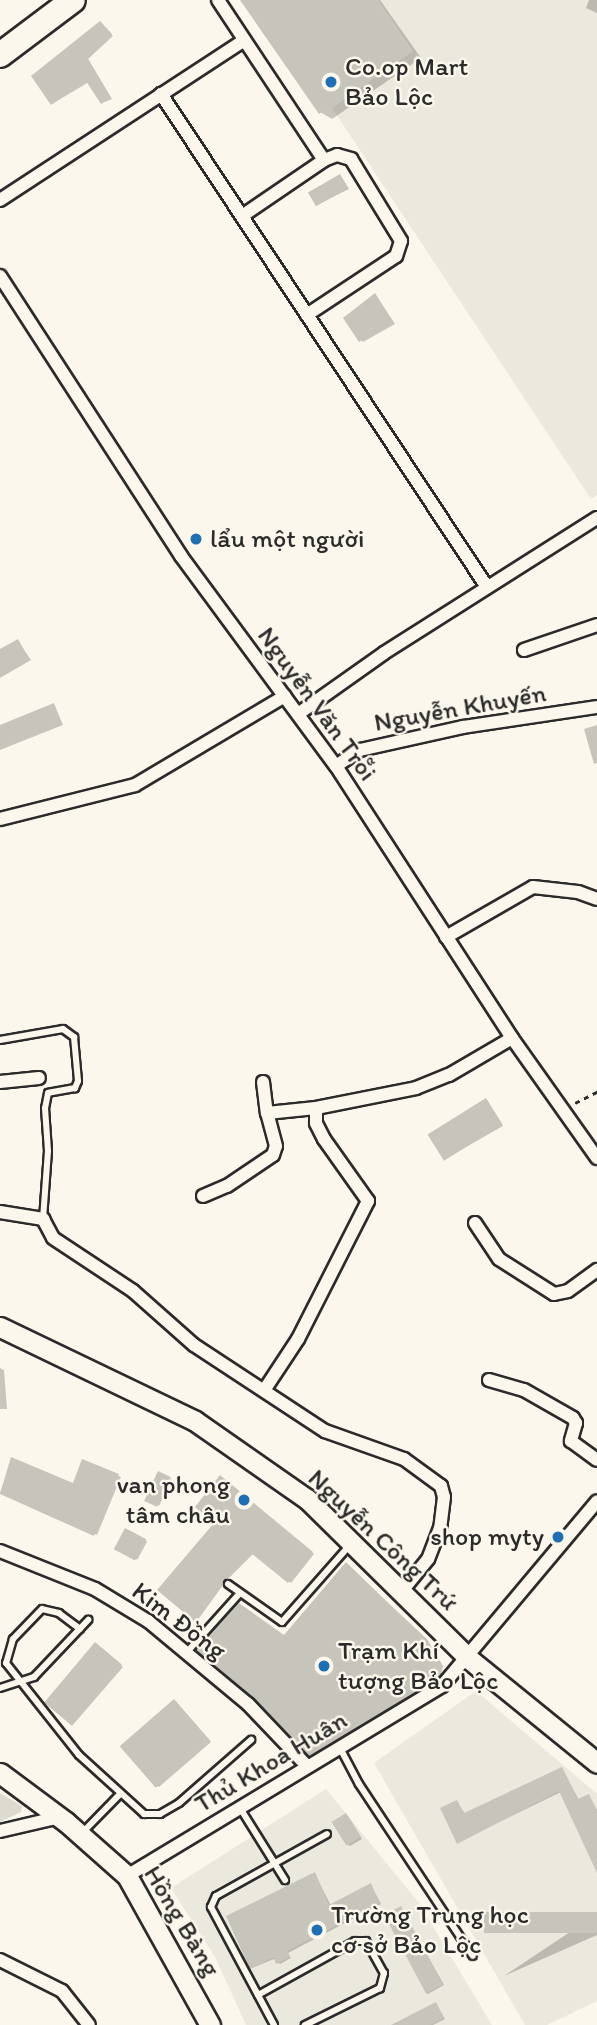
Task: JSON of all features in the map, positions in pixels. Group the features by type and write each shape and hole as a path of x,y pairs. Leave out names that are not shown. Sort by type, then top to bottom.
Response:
{"highway":[{"path":"0,55 73,0"}],"street":[{"path":"218,0 324,160"},
{"path":"0,200 243,41"},
{"path":"161,94 487,587"},
{"path":"242,216 324,160 337,155 351,159 401,241 397,256 307,314"},
{"name":"Nguyễn Văn Trỗi","path":"0,276 181,556 336,766 512,1038 597,1158"},
{"path":"298,714 487,587 597,518"},
{"path":"524,650 597,625"},
{"path":"0,819 135,785 285,696"},
{"name":"Nguyễn Khuyến","path":"336,766 360,750 386,744 463,727 597,707"},
{"path":"446,937 533,887 578,892 597,899"},
{"path":"267,1113 316,1108 416,1088 459,1070 512,1038"},
{"path":"0,1082 39,1078"},
{"path":"203,1196 227,1186 273,1154 276,1146 267,1113 263,1082"},
{"path":"265,1389 298,1339 368,1201 324,1139 316,1123 316,1108"},
{"path":"0,1212 43,1219 53,1238 133,1291 194,1345 265,1389 325,1431 404,1459 441,1486 444,1497 440,1528 428,1559 402,1591"},
{"path":"475,1223 499,1259 554,1294 568,1291 597,1270"},
{"name":"Nguyễn Công Trứ","path":"0,1327 195,1421 307,1499 354,1541 468,1658 597,1763"},
{"path":"489,1380 524,1390 573,1418 576,1423 571,1441 597,1460"},
{"name":"Thủ Khoa Huân","path":"127,1876 306,1765 340,1748 442,1686 597,1500"},
{"name":"Kim Đồng","path":"0,1551 95,1589 148,1621 248,1704 306,1765"},
{"name":"Hồng Bàng","path":"0,1773 60,1817 127,1876 210,2025"},
{"path":"0,1831 60,1817"},
{"path":"0,1960 62,1990 89,2025"}],"lane":[{"path":"0,1040 63,1029 74,1037 78,1081 75,1088 48,1093 45,1108 48,1151 43,1219"},
{"path":"228,1584 282,1622 354,1541"},
{"path":"187,1652 239,1594"},
{"path":"80,1629 60,1613 42,1609 7,1652 6,1663 19,1684 79,1755 144,1814 160,1814 179,1803 251,1740"},
{"path":"0,1688 34,1677 88,1620"},
{"path":"340,1748 359,1784 473,1956"},
{"path":"81,1835 120,1794"},
{"path":"240,1808 285,1880"},
{"path":"274,2025 211,1906 216,1896 273,1861 327,1834"},
{"path":"258,1995 355,1941 366,1941 384,1972 380,1988 305,2025"}],"path":[{"path":"562,1110 597,1092"}],"shaded area":[{"path":"378,0 597,0 597,495 591,499 332,108 413,51"},
{"path":"476,1691 597,1794 597,2001 547,2025 525,2025 374,1763"},
{"name":"Trường Trung học cơ sở Bảo Lộc","path":"326,1789 419,1903 492,2025 246,2025 215,1957 171,1888"},
{"path":"0,1793 22,1806 21,1812 0,1822"}],"building":[{"name":"Co.op Mart Bảo Lộc","path":"240,0 374,0 410,51 319,114"},
{"path":"100,21 112,34 87,57 111,98 101,104 86,81 51,105 31,76"},
{"path":"340,174 348,188 316,206 308,193"},
{"path":"375,293 394,323 359,342 343,318"},
{"path":"18,639 29,659 0,676 0,649"},
{"path":"54,703 62,724 0,749 0,725"},
{"path":"597,725 597,763 594,764 584,729"},
{"path":"486,1098 502,1124 444,1161 427,1135"},
{"path":"11,1457 73,1483 82,1459 119,1474 94,1536 0,1494"},
{"path":"158,1471 171,1477 157,1507 144,1501"},
{"path":"220,1475 313,1552 288,1583 251,1553 224,1580 194,1621 157,1590 214,1523 195,1507"},
{"path":"125,1528 146,1539 135,1560 114,1549"},
{"name":"Trạm Khí tượng Bảo Lộc","path":"346,1562 416,1630 432,1658 430,1674 425,1683 309,1756 254,1698 197,1650 239,1603 284,1635"},
{"path":"95,1642 122,1664 71,1725 44,1703"},
{"path":"174,1699 210,1741 156,1788 120,1746"},
{"path":"562,1767 578,1799 589,1794 597,1811 597,1873 559,1791 457,1844 440,1808 457,1800 464,1813"},
{"path":"346,1813 361,1837 346,1846 332,1822"},
{"path":"315,1872 329,1905 371,1883 379,1903 287,1951 290,1957 276,1964 274,1957 250,1969 226,1916"},
{"path":"401,1906 443,1985 426,1994 384,1915"},
{"path":"484,1912 597,1912 597,1933 484,1933"},
{"path":"436,2002 444,2018 430,2025 391,2025"}],"place":[{"name":"Co.op Mart Bảo Lộc","path":"331,82"},
{"name":"lẩu một người","path":"196,539"},
{"name":"van phong tâm châu","path":"244,1500"},
{"name":"shop myty","path":"558,1537"},
{"name":"Trạm Khí tượng Bảo Lộc","path":"324,1666"},
{"name":"Trường Trung học cơ sở Bảo Lộc","path":"317,1930"}]}
